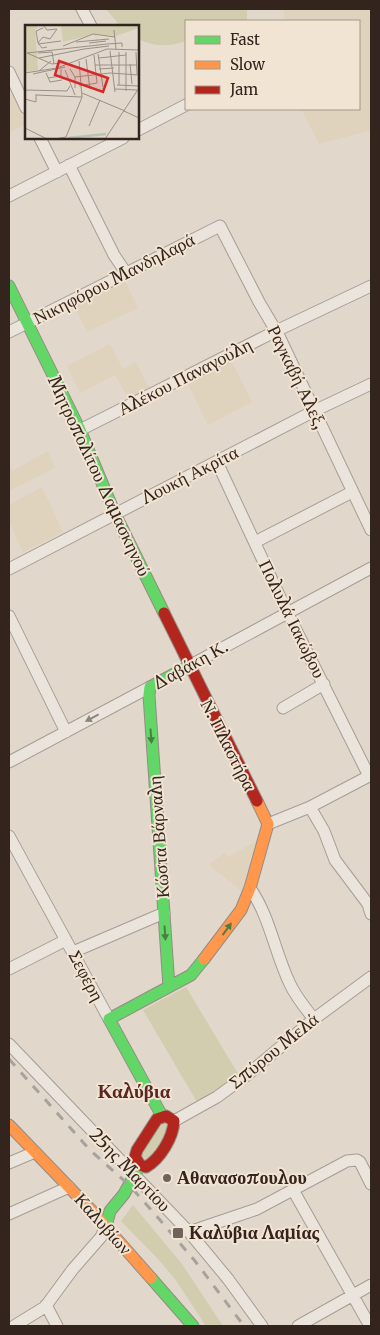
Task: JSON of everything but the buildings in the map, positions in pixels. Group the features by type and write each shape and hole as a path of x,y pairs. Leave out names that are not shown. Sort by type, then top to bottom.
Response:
{"street":[{"path":"82,9 90,25"},
{"path":"9,72 25,106"},
{"path":"139,125 185,105"},
{"path":"40,139 57,172"},
{"path":"9,196 121,139"},
{"path":"69,165 114,255 126,273"},
{"name":"Νικηφόρου Μανδηλαρά","path":"9,332 220,226"},
{"name":"Ραγκαβή Αλεξ,","path":"220,226 276,331 371,530"},
{"name":"Μητροπολίτου Δαμασκηνού","path":"9,286 80,430 115,514 189,666"},
{"name":"Αλέκου Παναγούλη","path":"80,430 276,331 371,286"},
{"name":"Λουκή Ακρίτα","path":"9,569 314,411 371,384"},
{"name":"Πολυλά Ιακώβου","path":"217,462 287,612 370,776"},
{"path":"255,542 352,492"},
{"name":"Δαβάκη Κ.","path":"9,762 371,568"},
{"path":"9,616 66,732"},
{"name":"Ν. Πλαστήρα","path":"189,666 268,824"},
{"path":"283,708 324,684"},
{"name":"Κώστα Βάρναλη","path":"150,687 149,702 169,987"},
{"path":"109,1019 191,975 200,964 240,910 250,888 268,824 310,807 370,776"},
{"path":"310,807 324,831 335,860 368,904 371,914"},
{"name":"Σεφέρη","path":"9,836 162,1116"},
{"path":"250,888 262,909 289,982 297,997 314,1019"},
{"path":"73,952 164,912"},
{"path":"9,969 66,940"},
{"name":"Σπύρου Μελά","path":"174,1121 232,1086 314,1019 371,977"},
{"name":"25ης Μαρτίου","path":"9,1044 137,1170 228,1279 262,1326"},
{"path":"14,1326 46,1305 73,1269 101,1237 110,1211 124,1194 137,1170 135,1153 157,1119 162,1116 169,1117 174,1121 175,1128 155,1161 137,1170"},
{"name":"Καλυβίων","path":"11,1130 69,1186 193,1326"},
{"path":"9,1163 34,1152"},
{"path":"189,1232 257,1209 347,1161 357,1160 360,1162 371,1184"},
{"path":"9,1214 69,1186"},
{"path":"293,1190 370,1326"},
{"path":"298,1326 371,1285"},
{"path":"46,1305 57,1326"}],"shaded area":[{"path":"104,9 247,9 247,20 185,20 185,41 162,45 150,44 139,39 139,25 119,25"},
{"path":"284,9 371,9 371,130 319,144 302,110 360,110 360,20 284,20"},
{"path":"13,93 25,125 9,133 9,95"},
{"path":"125,281 138,308 87,332 75,307"},
{"path":"110,344 123,369 136,362 149,388 129,399 115,375 80,393 67,366"},
{"path":"231,360 252,402 208,425 187,382"},
{"path":"48,451 55,468 9,491 9,469 11,468 12,471"},
{"path":"42,487 63,532 23,552 9,521 9,505"},
{"path":"258,840 241,891 209,865 224,853 228,857"},
{"path":"186,987 240,1077 197,1102 143,1010"},
{"path":"157,1122 171,1122 152,1162 137,1154"},
{"path":"133,1205 182,1264 223,1326 206,1326 175,1279 121,1221"}],"railway":[{"path":"9,1059 90,1150 129,1185 154,1213 195,1261 244,1326"}],"traffic: fast":[{"path":"9,286 80,430 115,514 164,613"},
{"path":"169,987 149,695 150,687 189,666"},
{"path":"162,1116 109,1019 191,975 204,959"},
{"path":"106,1226 110,1211 124,1194 140,1165"},
{"path":"151,1278 193,1326"}],"traffic: slow":[{"path":"204,959 241,910 250,888 268,824 257,801"},
{"path":"9,1125 92,1211 151,1278"}],"traffic: jam":[{"path":"164,613 257,801"},
{"path":"166,1116 174,1121 168,1141 156,1159 146,1167 140,1165 135,1157 137,1150 157,1119 166,1116"}],"place":[{"name":"Αθανασοπουλου","path":"167,1178"},
{"name":"Καλύβια Λαμίας","path":"178,1233"}],"district":[{"name":"Καλύβια","path":"134,1091"}]}
